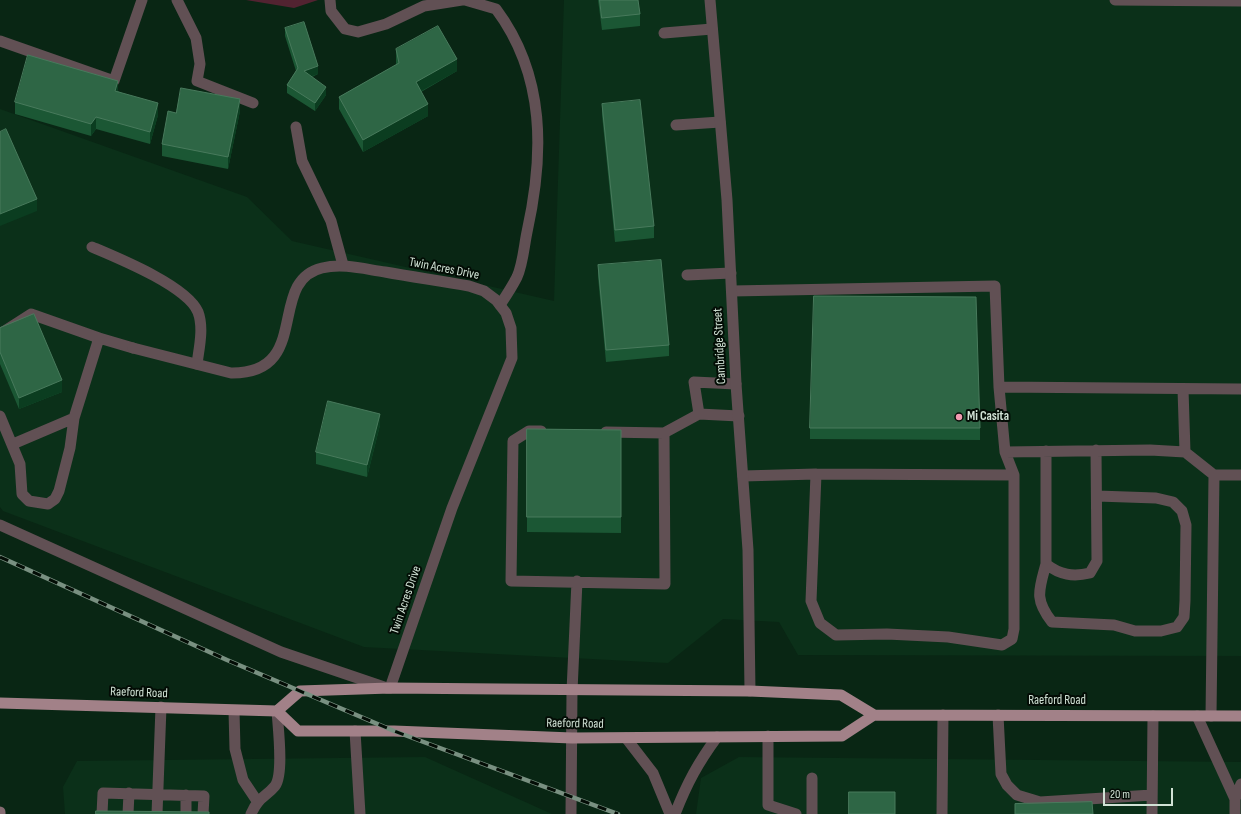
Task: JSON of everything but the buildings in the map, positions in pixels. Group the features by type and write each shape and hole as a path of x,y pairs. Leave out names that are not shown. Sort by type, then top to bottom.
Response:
{"main road":[{"path":"277,711 300,691 390,688 572,691 750,691 841,695 874,715"},
{"name":"Raeford Road","path":"0,703 277,711 298,731 355,731 572,738 842,736 874,715 1241,716"}],"street":[{"path":"0,41 114,81 142,0"},
{"path":"177,0 196,38 200,64 197,81 253,103"},
{"path":"330,0 331,11 345,29 358,32 386,24 424,6 464,0 496,9 519,45 530,74 539,136 533,207 519,268 517,276 500,305"},
{"name":"Cambridge Street","path":"710,0 727,200 736,384 748,550 750,691"},
{"path":"1115,0 1241,1"},
{"path":"664,33 712,29"},
{"path":"676,125 720,122"},
{"path":"296,127 302,161 332,220 343,265"},
{"path":"92,246 146,271 186,298 198,312 201,331 198,364"},
{"name":"Twin Acres Drive","path":"0,334 31,314 99,338 133,348 231,373 246,373 262,368 274,358 282,344 291,302 297,287 307,275 321,268 343,265 469,286 484,291 496,300 506,313 511,328 512,358 452,508 390,688"},
{"path":"687,275 731,273"},
{"path":"732,291 995,286 999,387 1005,452 1014,476 1014,629 1012,639 1002,645 948,637 887,634 836,635 820,623 812,601 816,474"},
{"path":"0,416 13,444 20,464 22,494 29,501 48,504 56,499 59,491 70,448 74,418 99,338"},
{"path":"699,414 694,382 736,384"},
{"path":"999,387 1241,389"},
{"path":"1183,388 1185,452"},
{"path":"592,432 664,433 699,414 739,416"},
{"path":"13,444 74,418"},
{"path":"552,431 528,431 513,441 511,581 577,581 665,584 664,433"},
{"path":"1005,452 1096,450 1150,450 1185,452 1214,476 1241,475"},
{"path":"1046,564 1056,572 1075,576 1090,573 1097,561 1096,450"},
{"path":"1046,452 1046,564 1039,590 1042,609 1052,622 1114,625 1135,630 1161,631 1177,628 1184,618 1185,600 1186,525 1182,511 1173,502 1156,498 1097,496"},
{"path":"743,476 816,474 1014,476"},
{"path":"1211,716 1214,476"},
{"path":"0,524 281,652 390,688"},
{"path":"571,814 572,691 577,581"},
{"path":"158,814 162,707"},
{"path":"234,710 235,749 243,780 257,801"},
{"path":"251,814 257,801 276,785 280,763 277,711"},
{"path":"942,814 943,715"},
{"path":"998,715 1001,774 1007,785 1017,795 1040,802 1152,795"},
{"path":"1152,716 1152,814"},
{"path":"1197,716 1235,799"},
{"path":"355,731 360,814"},
{"path":"768,736 768,805 796,814"},
{"path":"675,814 687,783 700,760 717,737"},
{"path":"626,738 653,773 670,814"},
{"path":"812,778 812,814"},
{"path":"1235,814 1235,799 1241,784"},
{"path":"102,814 103,793 204,796 203,814"},
{"path":"128,814 130,793"},
{"path":"186,795 186,814"}],"shaded area":[{"path":"246,0 318,0 294,8"},
{"path":"564,0 1241,0 1241,656 798,655 779,622 723,619 668,663 364,647 3,511 0,507 0,109 247,197 292,241 554,301"},
{"path":"425,757 552,814 65,814 63,787 77,761"},
{"path":"739,757 1241,762 1241,814 696,814 701,778"}],"railway":[{"path":"0,557 227,660 394,731 618,814"}],"place":[{"name":"Mi Casita","path":"959,417"}]}
